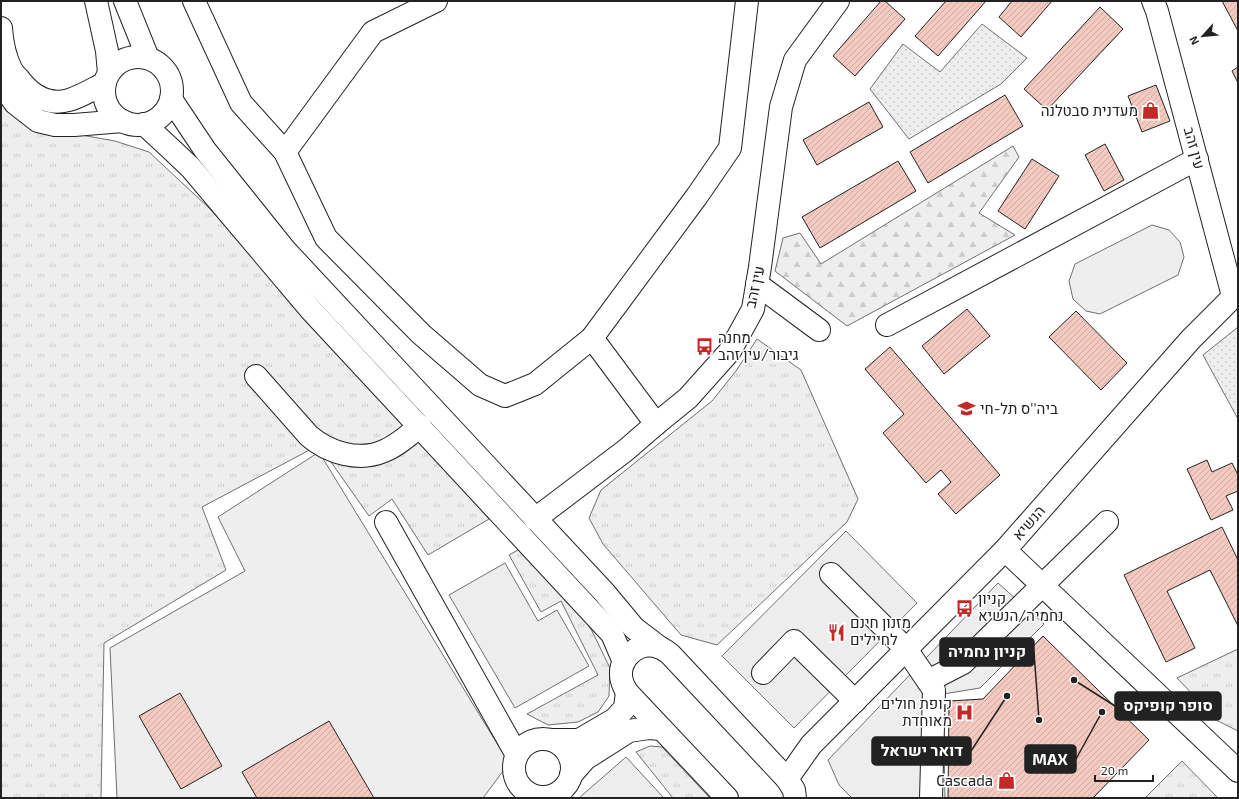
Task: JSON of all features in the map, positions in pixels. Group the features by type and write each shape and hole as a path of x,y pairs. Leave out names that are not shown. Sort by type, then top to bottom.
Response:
{"main road":[{"path":"96,1 107,51 107,78 104,94 107,105 114,114 134,123 172,149 190,168 310,309 612,634 624,662"},
{"path":"125,1 148,58"},
{"path":"194,1 241,103 285,152 326,238 421,334 480,386 505,396 535,384 592,338 697,196 730,148 747,1"},
{"path":"285,152 373,32 436,1"},
{"name":"עין זהב","path":"535,519 626,450 688,398 730,351 752,309 758,284 781,107 795,60 838,1"},
{"name":"עין זהב","path":"1153,1 1236,294"},
{"path":"1,28 2,43 11,70 27,90 37,97 51,101 68,100 86,93 107,78 116,64 126,59 137,57 148,58 165,70 170,79 172,89 171,99 167,108 153,121 134,123 55,124 38,121 14,103 1,83"},
{"path":"171,99 205,150 286,250 604,592 634,628 670,654 769,760 793,793"},
{"path":"887,325 1197,159"},
{"path":"758,284 819,330"},
{"name":"הנשיא","path":"769,760 790,755 811,745 1005,550 1191,339 1236,294"},
{"path":"592,338 656,424"},
{"path":"256,376 309,436 317,442 340,453 353,456 369,455 384,451 420,426"},
{"path":"386,522 517,755"},
{"path":"928,681 963,663 1106,522"},
{"path":"1005,550 1238,771"},
{"path":"831,574 906,649 934,690 931,798"},
{"path":"763,673 794,641 855,701"},
{"path":"659,647 653,645 643,646 634,650 627,656 621,674 622,684 627,692 727,798"},
{"path":"627,692 625,708 615,719 579,740 543,739 532,741 523,747 517,755 515,765 516,775 529,795 552,795 560,791 567,784 571,775 585,759 629,732 649,728 662,729"},
{"path":"553,740 562,745 568,753 572,765 571,775"},
{"name":"הנשיא","path":"793,793 811,745"}],"green space":[{"path":"982,24 1027,58 1001,84 909,139 870,89 903,44 940,72"},
{"path":"1,99 25,125 115,141 149,152 209,208 489,519 428,555 392,499 369,516 319,445 202,507 226,570 104,643 101,798 1,798"},
{"path":"1013,146 1019,157 979,213 1015,235 847,326 775,271 783,238 800,233 821,264"},
{"path":"1152,225 1169,230 1180,242 1184,257 1178,275 1100,314 1086,311 1073,299 1069,281 1075,264"},
{"path":"1238,327 1238,419 1203,355"},
{"path":"757,339 801,370 858,499 847,522 717,645 681,635 603,544 589,518 601,490 712,401 736,371"},
{"path":"319,452 509,763 483,798 117,798 110,648 245,571 218,517"},
{"path":"525,546 564,588 592,631 610,668 609,696 598,712 578,722 548,725 527,714 598,675 561,601 541,612 509,555"},
{"path":"1238,649 1238,731 1218,721 1177,678"},
{"path":"650,746 662,747 710,798 673,798 636,752"},
{"path":"1182,761 1218,798 1145,798"}],"shaded area":[{"path":"846,531 917,603 794,728 722,656"},
{"path":"505,563 538,621 557,610 589,666 515,708 449,595"},
{"path":"998,583 1044,624 980,688 943,694 945,798 852,798 839,785 828,760"},
{"path":"626,757 664,798 579,798"}],"building":[{"path":"881,1 885,1 905,19 855,76 833,56"},
{"path":"946,1 986,1 938,56 915,36"},
{"path":"1012,1 1052,1 1021,37 999,17"},
{"path":"1222,1 1238,1 1238,31"},
{"path":"1100,7 1123,29 1047,110 1024,89"},
{"path":"1238,67 1238,83 1232,71"},
{"path":"1156,85 1170,121 1142,132 1128,96"},
{"path":"1005,95 1023,126 928,183 910,152"},
{"path":"869,102 883,127 817,165 803,140"},
{"path":"1105,144 1124,180 1104,191 1085,155"},
{"path":"1032,159 1059,176 1025,229 998,211"},
{"path":"898,161 916,191 820,248 802,217"},
{"path":"967,309 990,336 944,374 922,346"},
{"path":"1076,311 1127,363 1101,390 1049,337"},
{"path":"890,347 1000,475 956,514 938,494 951,482 941,470 926,483 883,433 904,414 865,369"},
{"path":"1207,460 1212,472 1232,463 1238,475 1238,491 1226,496 1233,510 1211,520 1187,469"},
{"path":"1222,527 1238,560 1238,626 1210,570 1167,591 1195,648 1166,662 1124,575"},
{"path":"1043,636 1149,740 1093,798 948,798 949,701 983,699"},
{"path":"180,693 222,766 181,789 139,716"},
{"path":"329,721 374,798 257,798 242,772"}],"place":[{"name":"מעדנית סבטלנה","path":"1151,111"},
{"name":"מחנה גיבור/עין זהב","path":"705,347"},
{"name":"ביה''ס תל-חי","path":"967,409"},
{"name":"קניון נחמיה/הנשיא","path":"965,608"},
{"name":"מזנון חינם לחיילים","path":"837,632"},
{"name":"סופר קופיקס","path":"1074,680"},
{"name":"דואר ישראל","path":"1007,696"},
{"name":"MAX","path":"1102,712"},
{"name":"קופת חולים מאוחדת","path":"965,713"},
{"name":"קניון נחמיה","path":"1039,720"},
{"name":"Cascada","path":"1006,781"}]}
